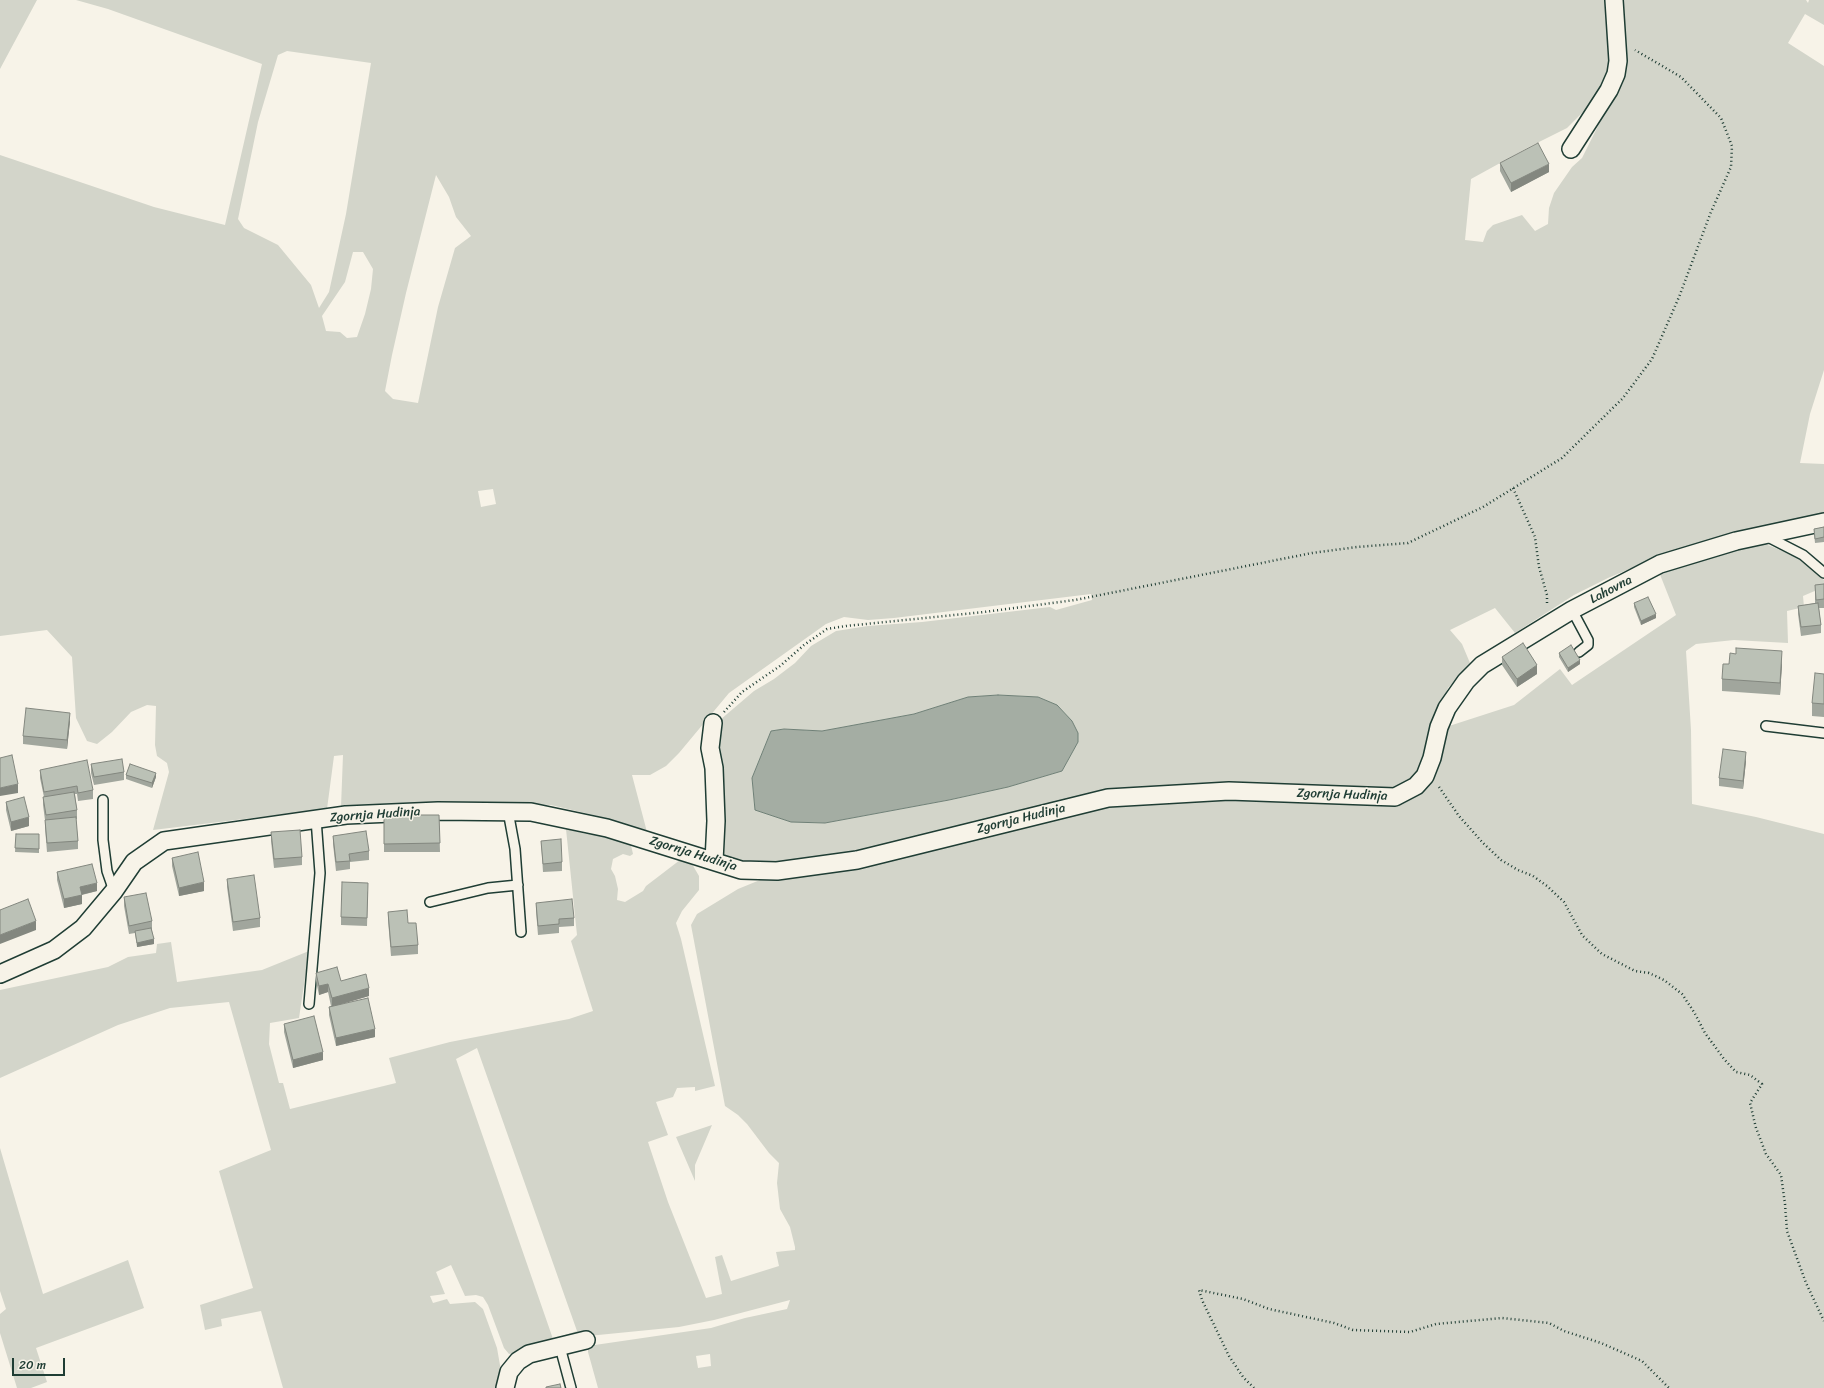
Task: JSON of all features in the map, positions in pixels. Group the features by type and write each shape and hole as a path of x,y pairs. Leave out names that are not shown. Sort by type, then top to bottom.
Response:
{"street":[{"path":"1571,149 1609,90 1616,74 1618,60 1614,0"},
{"name":"Lahovna","path":"1440,728 1447,708 1466,681 1482,666 1572,610 1660,564 1736,541 1824,522"},
{"path":"713,723 710,748 714,768 716,821 714,861"},
{"name":"Zgornja Hudinja","path":"0,974 54,950 83,928 114,891 134,862 164,840 346,815 384,813 531,812 607,828 741,870 777,871 857,860 1108,798 1229,791 1395,797 1416,786 1425,776 1432,758 1440,728"},
{"path":"505,1388 509,1372 518,1361 529,1354 586,1340"}],"lane":[{"path":"1765,535 1802,555 1824,573"},
{"path":"1572,610 1588,640 1588,645 1579,652"},
{"path":"1766,726 1824,733"},
{"path":"103,800 103,840 107,871 114,891"},
{"path":"508,811 515,849 521,932"},
{"path":"309,1004 320,872 316,819"},
{"path":"430,902 488,888 518,884"},
{"path":"560,1347 570,1388"}],"path":[{"path":"713,723 742,692 780,666 804,645 827,629 984,612 1075,600 1312,553 1357,547 1408,543 1483,508 1562,458 1623,398 1652,359 1679,297 1711,212 1731,167 1732,146 1721,118 1680,77 1643,53 1629,47"},
{"path":"1513,488 1535,537 1539,567 1547,595 1547,606 1542,628"},
{"path":"1425,776 1435,780 1442,793 1459,816 1483,843 1501,860 1518,870 1533,876 1547,886 1558,897 1571,913 1575,924 1582,935 1602,954 1635,971 1649,974 1664,980 1682,994 1694,1012 1705,1034 1724,1059 1736,1072 1750,1075 1762,1084 1750,1103 1756,1128 1766,1154 1781,1175 1787,1231 1806,1283 1824,1321"},
{"path":"1254,1388 1243,1377 1230,1356 1202,1300 1199,1290 1243,1299 1269,1309 1334,1323 1353,1330 1410,1332 1436,1324 1502,1318 1548,1323 1564,1331 1601,1343 1642,1361 1670,1388"}],"shaded area":[{"path":"0,0 37,0 0,69"},
{"path":"76,0 1610,0 1613,68 1601,94 1567,128 1471,179 1465,240 1483,242 1487,231 1493,225 1522,215 1535,231 1548,224 1549,208 1554,193 1572,167 1582,158 1609,104 1619,79 1622,58 1619,0 1806,0 1808,3 1809,0 1824,0 1824,25 1805,14 1788,43 1824,66 1824,370 1810,414 1800,463 1824,464 1824,514 1752,530 1660,556 1608,578 1574,595 1515,633 1495,608 1450,630 1462,644 1470,663 1448,688 1437,713 1425,759 1418,772 1406,784 1390,792 1372,793 1208,784 1125,791 1099,794 822,860 777,864 744,863 723,854 716,840 717,816 720,800 719,758 717,745 720,720 754,691 774,679 795,663 811,646 836,631 868,626 922,622 1050,607 1056,610 1092,600 1091,594 894,618 868,620 844,617 826,624 729,693 679,753 666,766 650,775 632,775 647,832 606,818 551,805 494,803 383,804 341,807 343,755 334,756 327,809 153,830 169,772 167,763 157,756 155,745 156,706 147,705 131,712 112,732 97,744 87,741 76,718 72,657 47,630 0,636 0,155 154,207 225,225 262,64 108,9","holes":["287,51 371,63 346,214 329,292 319,308 311,285 278,245 244,228 238,219 258,122 278,55","436,175 449,197 456,217 471,236 455,248 438,307 418,403 393,399 385,391 406,293","353,252 363,252 373,269 371,289 365,314 357,337 347,338 340,332 326,331 322,316 345,282","493,489 496,504 481,507 478,491","998,695 1038,697 1057,705 1072,721 1078,733 1078,742 1062,771 1008,787 950,800 825,823 791,822 755,810 752,778 771,731 784,729 822,731 914,714 968,697"]},
{"path":"1763,543 1802,559 1824,580 1824,587 1803,596 1804,607 1787,611 1788,643 1734,640 1696,644 1686,651 1691,730 1692,804 1756,817 1824,834 1824,1388 598,1388 588,1352 588,1346 711,1328 745,1318 787,1309 790,1300 714,1320 679,1327 588,1336 509,1354 504,1348 488,1305 483,1297 476,1295 465,1296 451,1265 436,1272 445,1294 430,1296 433,1303 447,1299 450,1304 475,1302 483,1309 497,1348 501,1371 499,1388 283,1388 261,1311 221,1319 222,1326 205,1330 200,1305 253,1288 219,1171 271,1150 229,1002 170,1008 118,1025 0,1078 0,990 108,967 128,957 156,953 157,944 171,942 177,982 262,970 309,951 299,1018 270,1023 269,1044 279,1083 283,1083 290,1109 396,1083 389,1058 450,1042 569,1019 593,1011 571,941 577,935 566,829 586,834 605,835 630,841 633,854 630,856 623,854 613,859 611,869 615,876 618,889 617,900 625,902 643,891 646,886 680,860 692,864 699,876 699,890 682,911 676,923 715,1086 695,1091 695,1087 677,1088 673,1097 656,1102 668,1135 648,1142 668,1202 706,1298 722,1294 715,1257 722,1255 731,1281 779,1266 776,1252 795,1250 795,1247 790,1227 780,1209 777,1183 779,1163 769,1153 747,1124 738,1115 725,1106 691,925 697,914 738,889 760,880 813,875 1106,807 1208,796 1377,806 1388,804 1425,787 1438,766 1446,727 1514,705 1560,669 1572,685 1676,615 1659,572 1701,558","holes":["477,1048 577,1331 553,1339 456,1059","710,1354 711,1366 698,1368 696,1356"]},
{"path":"998,695 1038,697 1057,705 1072,721 1078,733 1078,742 1062,771 1008,787 949,800 825,823 791,822 755,810 752,778 771,731 784,729 822,731 914,714 968,697"},
{"path":"712,1125 695,1165 695,1181 676,1137"},
{"path":"0,1148 43,1294 128,1260 144,1308 36,1348 47,1382 31,1388 17,1388 0,1333 0,1314 6,1309 0,1291"}],"building":[{"path":"1538,143 1549,164 1511,183 1500,163"},
{"path":"1824,527 1824,537 1815,539 1814,529"},
{"path":"1824,584 1824,599 1816,600 1815,585"},
{"path":"1648,597 1656,614 1641,621 1634,603"},
{"path":"1818,603 1821,625 1801,627 1798,606"},
{"path":"1523,643 1537,665 1517,679 1502,657"},
{"path":"1571,645 1580,660 1568,668 1559,653"},
{"path":"1736,648 1782,651 1780,683 1722,679 1723,664 1729,664 1730,653 1736,654"},
{"path":"1815,673 1824,674 1824,704 1812,703"},
{"path":"26,708 70,713 67,740 23,736"},
{"path":"1723,749 1746,752 1743,781 1719,778"},
{"path":"12,755 18,784 0,788 0,758"},
{"path":"122,759 124,772 94,777 91,764"},
{"path":"87,760 93,790 78,793 77,786 44,792 40,770"},
{"path":"130,764 156,773 152,783 126,775"},
{"path":"74,792 77,810 46,815 43,797"},
{"path":"24,797 29,817 11,822 6,802"},
{"path":"384,815 439,815 440,843 384,844"},
{"path":"76,817 78,841 47,843 45,820"},
{"path":"300,830 302,857 274,859 271,832"},
{"path":"366,831 369,851 349,854 350,861 336,862 333,836"},
{"path":"16,834 39,834 39,849 15,848"},
{"path":"561,839 562,862 543,864 541,841"},
{"path":"198,852 204,882 179,888 172,858"},
{"path":"92,864 97,883 80,887 82,895 64,899 57,872"},
{"path":"254,875 260,918 233,922 227,879"},
{"path":"342,882 368,883 367,918 341,917"},
{"path":"146,893 152,921 129,926 124,897"},
{"path":"28,899 36,921 0,935 0,910"},
{"path":"572,899 574,918 559,919 559,924 538,926 536,903"},
{"path":"407,910 408,923 416,923 418,945 391,947 388,912"},
{"path":"151,928 154,939 137,943 135,931"},
{"path":"337,967 341,981 366,974 369,988 332,998 328,984 319,986 316,973"},
{"path":"368,998 375,1029 336,1038 329,1007"},
{"path":"314,1016 323,1052 293,1060 284,1024"},
{"path":"560,1384 561,1388 546,1388 546,1387"}]}
